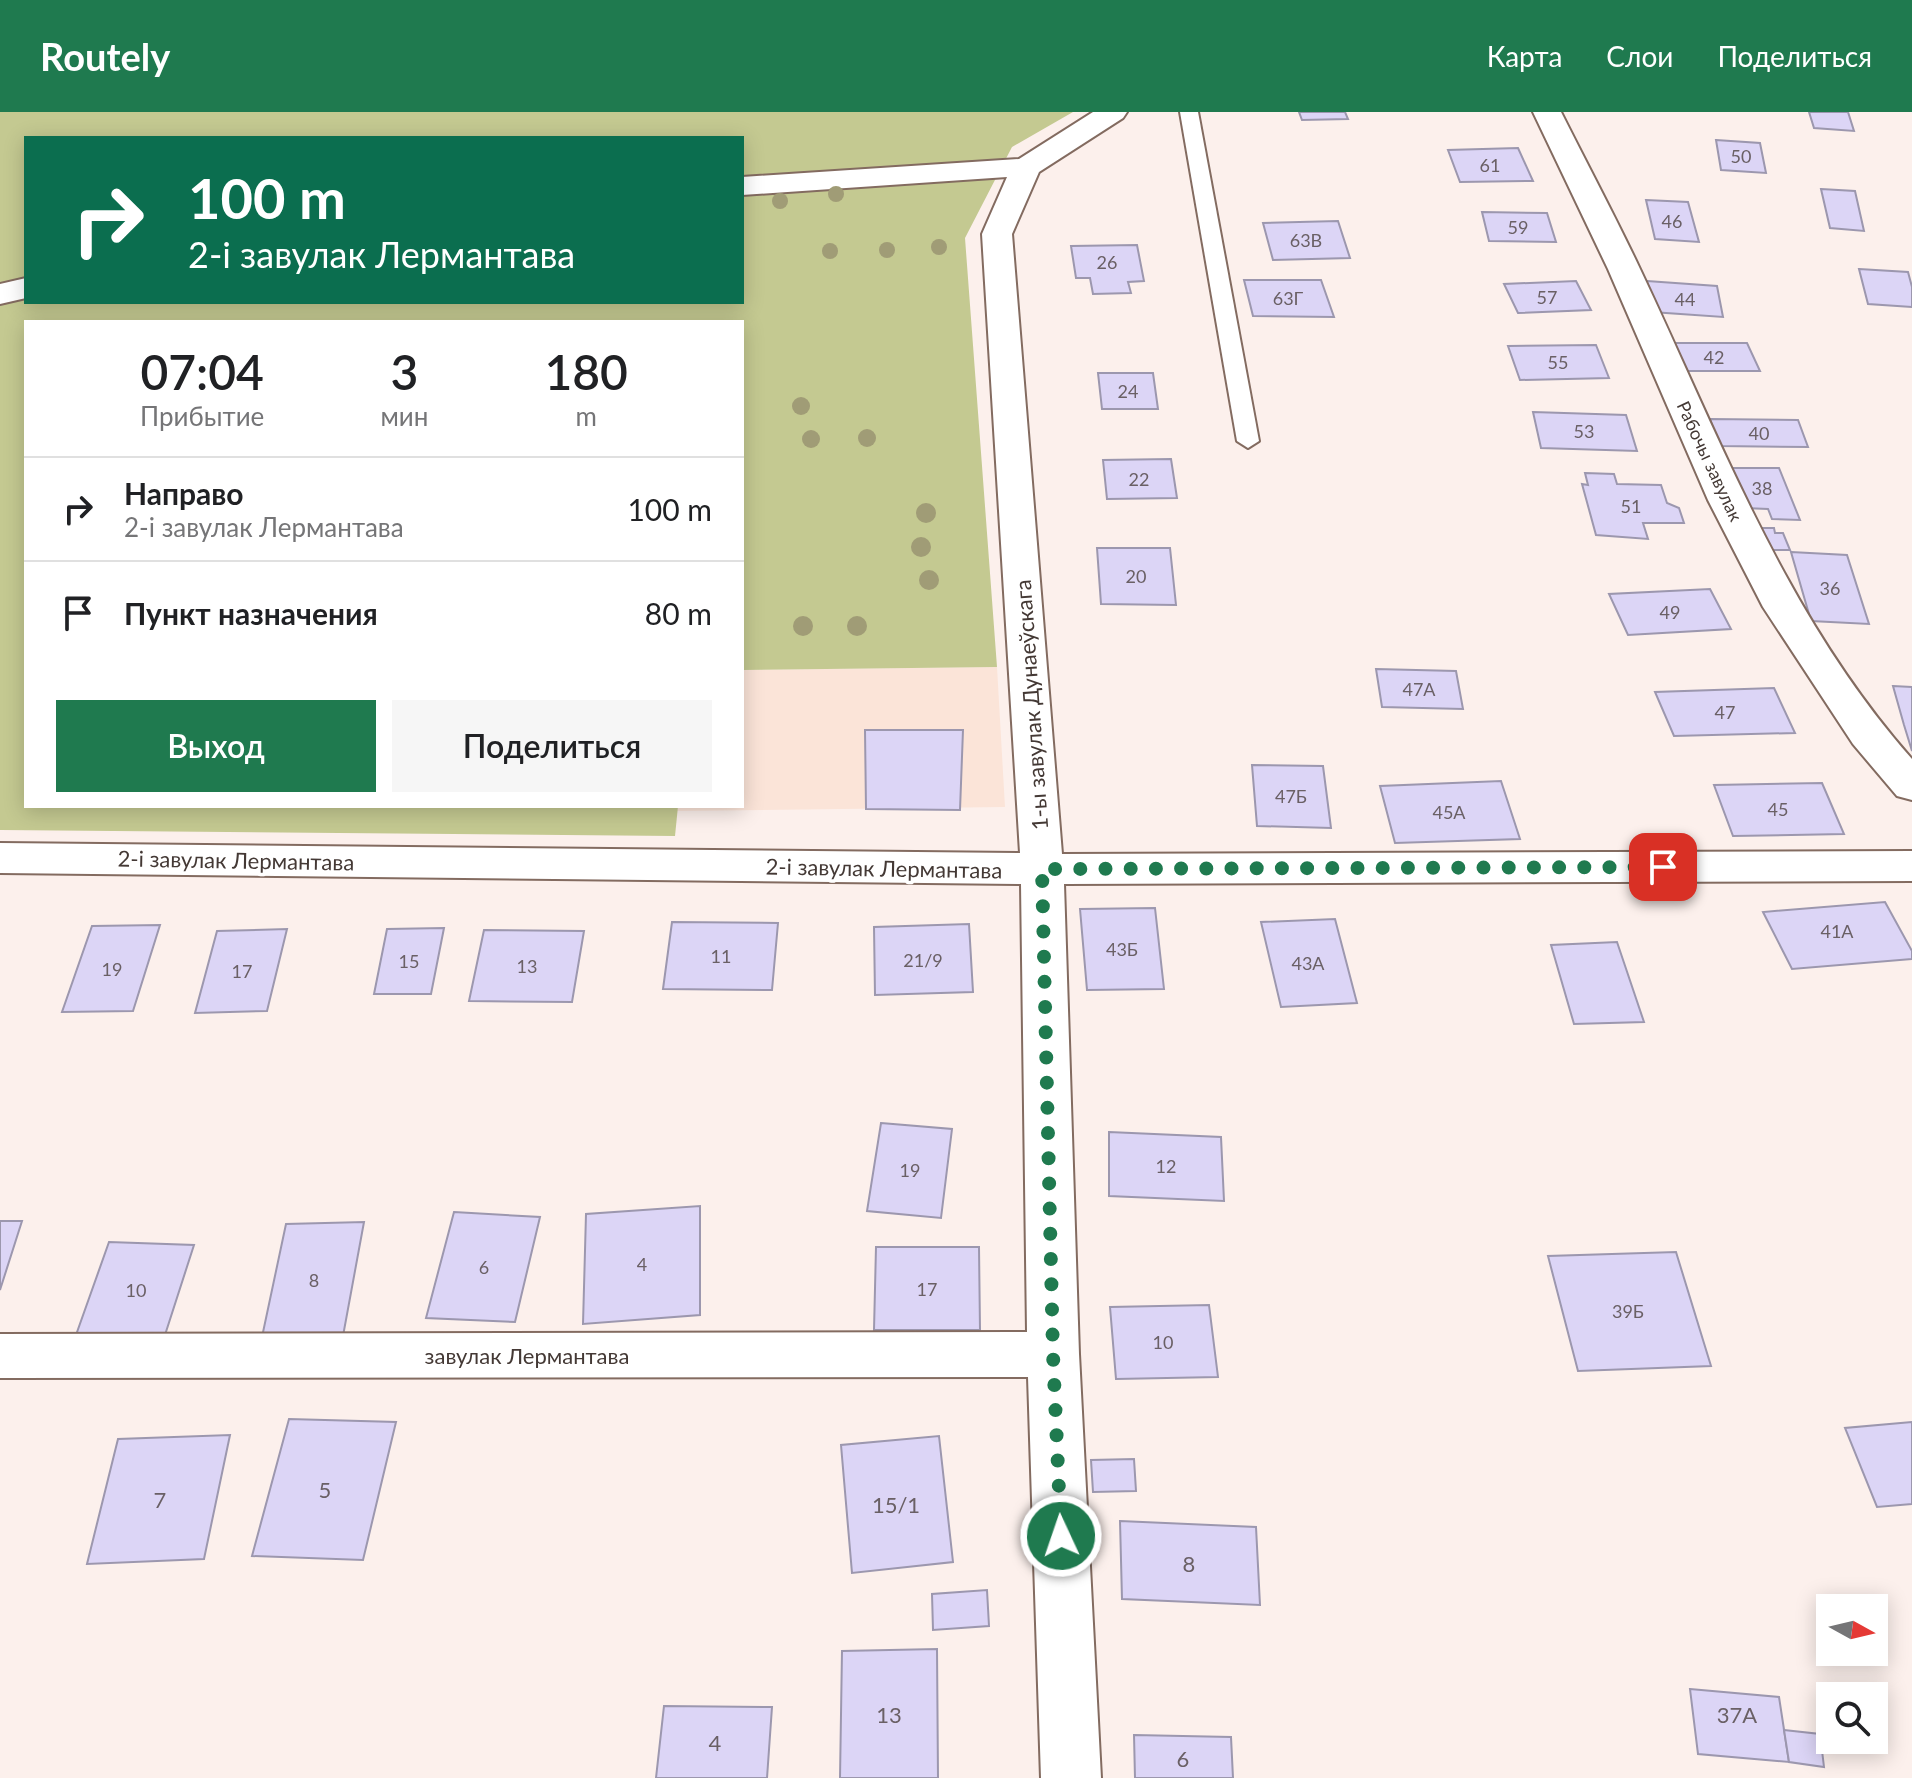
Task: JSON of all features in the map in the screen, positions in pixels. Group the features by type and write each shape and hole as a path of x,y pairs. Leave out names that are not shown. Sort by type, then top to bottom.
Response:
{"street":[{"path":"744,186 1026,167 1113,112"},
{"name":"Рабочы завулак","path":"1547,112 1624,269 1726,500 1782,607 1867,734 1912,786"},
{"name":"1-ы завулак Дунаеўскага","path":"1026,167 997,234 1042,869 1053,1354 1071,1778"},
{"path":"0,294 24,288"},
{"name":"2-і завулак Лермантава","path":"0,858 1042,869 1912,866"},
{"name":"завулак Лермантава","path":"0,1356 1053,1354"}],"lane":[{"path":"1189,112 1248,441"}],"shaded area":[{"path":"997,667 1005,807 677,811 678,808 744,808 744,670"}],"green space":[{"path":"0,112 1073,112 1012,147 965,238 997,667 744,670 744,320 24,320 24,808 678,808 675,836 0,830"}],"building":[{"path":"1299,112 1345,112 1348,119 1302,120"},
{"path":"1809,112 1848,112 1854,131 1814,128"},
{"path":"1716,140 1760,143 1766,173 1721,170"},
{"path":"1518,148 1533,181 1460,182 1448,150"},
{"path":"1821,189 1855,191 1864,231 1830,228"},
{"path":"1646,200 1688,202 1699,242 1655,239"},
{"path":"1482,212 1547,213 1556,242 1489,241"},
{"path":"1338,221 1350,258 1273,260 1263,223"},
{"path":"1137,245 1144,281 1128,282 1131,293 1093,294 1090,278 1076,278 1071,246"},
{"path":"1859,269 1908,272 1912,307 1868,304"},
{"path":"1244,280 1321,280 1334,317 1253,316"},
{"path":"1576,281 1591,310 1518,313 1504,284"},
{"path":"1647,281 1717,286 1723,317 1652,312"},
{"path":"1668,343 1747,343 1760,371 1679,371"},
{"path":"1596,345 1609,378 1520,380 1508,346"},
{"path":"1098,373 1153,373 1158,409 1102,409"},
{"path":"1533,412 1626,415 1637,451 1541,448"},
{"path":"1710,419 1798,420 1808,447 1719,446"},
{"path":"1171,459 1177,498 1107,499 1103,460"},
{"path":"1730,468 1779,468 1800,520 1772,519 1768,509 1744,508"},
{"path":"1585,473 1614,474 1617,484 1661,485 1667,503 1679,508 1684,523 1643,523 1648,539 1596,535 1582,484 1588,485"},
{"path":"1759,528 1774,528 1775,533 1783,533 1790,550 1754,550"},
{"path":"1097,548 1170,548 1176,605 1101,604"},
{"path":"1791,552 1847,555 1869,624 1811,621"},
{"path":"1710,589 1731,629 1628,635 1609,594"},
{"path":"1376,669 1456,671 1463,709 1382,707"},
{"path":"1893,686 1912,687 1912,751 1904,725"},
{"path":"1774,688 1795,733 1674,736 1655,692"},
{"path":"865,730 963,730 960,810 866,809"},
{"path":"1252,765 1323,766 1331,828 1257,826"},
{"path":"1501,781 1520,839 1395,843 1380,786"},
{"path":"1822,783 1844,834 1733,836 1714,785"},
{"path":"1885,902 1912,951 1912,959 1792,969 1763,912"},
{"path":"1155,908 1164,989 1087,990 1080,909"},
{"path":"1335,919 1357,1003 1281,1007 1261,922"},
{"path":"672,922 778,923 772,990 663,989"},
{"path":"969,924 973,992 875,995 874,927"},
{"path":"160,925 133,1011 62,1012 92,926"},
{"path":"444,928 431,994 374,994 387,929"},
{"path":"287,929 267,1011 195,1013 217,931"},
{"path":"484,930 584,931 572,1002 469,1001"},
{"path":"1617,942 1644,1022 1574,1024 1551,945"},
{"path":"881,1123 952,1129 941,1218 867,1211"},
{"path":"1109,1132 1221,1137 1224,1201 1109,1196"},
{"path":"700,1206 700,1315 583,1324 586,1214"},
{"path":"454,1212 540,1217 515,1322 426,1318"},
{"path":"0,1221 22,1221 0,1290"},
{"path":"364,1222 343,1336 262,1337 286,1224"},
{"path":"109,1242 194,1245 164,1338 76,1335"},
{"path":"876,1247 979,1247 980,1330 874,1330"},
{"path":"1676,1252 1711,1366 1578,1371 1548,1256"},
{"path":"1209,1305 1218,1377 1116,1379 1110,1307"},
{"path":"289,1419 396,1422 363,1560 252,1556"},
{"path":"1912,1422 1912,1504 1877,1507 1845,1428"},
{"path":"230,1435 204,1559 87,1564 118,1439"},
{"path":"939,1436 953,1562 852,1573 841,1445"},
{"path":"1134,1459 1136,1491 1093,1492 1091,1460"},
{"path":"1120,1521 1256,1527 1260,1605 1122,1599"},
{"path":"987,1590 989,1626 933,1630 932,1594"},
{"path":"937,1649 938,1778 840,1778 842,1651"},
{"path":"1690,1689 1779,1697 1789,1762 1698,1754"},
{"path":"664,1706 772,1707 767,1778 656,1778"},
{"path":"1784,1730 1816,1734 1816,1754 1822,1754 1824,1767 1789,1762"},
{"path":"1134,1735 1231,1737 1233,1778 1135,1778"}],"route":[{"path":"1061,1536 1053,1354 1042,869 1663,867"}]}
